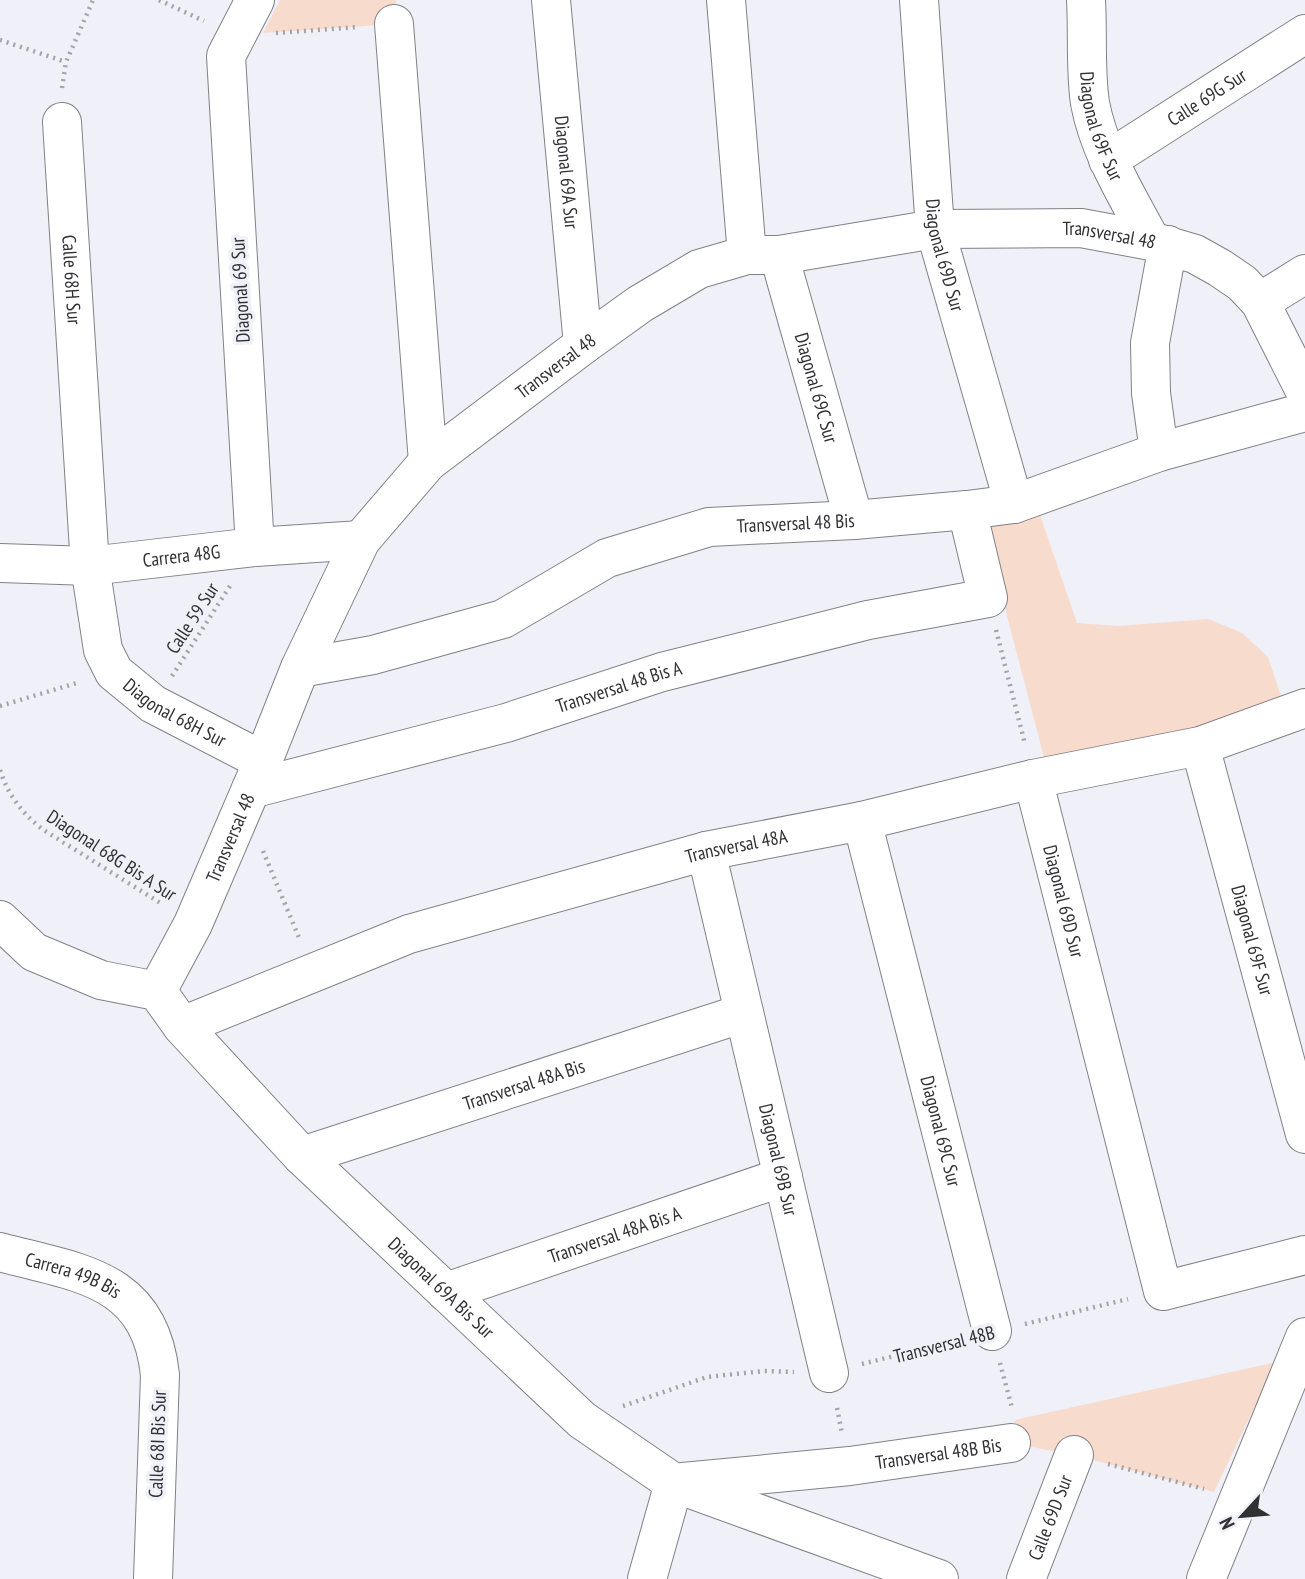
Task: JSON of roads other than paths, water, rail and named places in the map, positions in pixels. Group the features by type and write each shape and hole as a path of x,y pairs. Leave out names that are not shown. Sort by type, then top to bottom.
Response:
{"street":[{"name":"Diagonal 69 Sur","path":"255,0 226,56 255,547"},
{"name":"Diagonal 69A Sur","path":"551,0 583,345"},
{"name":"Diagonal 69C Sur","path":"726,0 763,255 854,520"},
{"name":"Diagonal 69D Sur","path":"919,0 935,229 1014,504"},
{"name":"Diagonal 69F Sur","path":"1086,0 1090,102 1108,160 1160,243"},
{"path":"394,24 428,462"},
{"name":"Calle 69G Sur","path":"1108,160 1303,38"},
{"name":"Calle 68H Sur","path":"62,122 90,566"},
{"name":"Transversal 48","path":"157,991 193,924 300,668 361,540 428,462 640,304 699,269 763,255 935,229 1081,228 1160,243 1195,254 1242,284 1260,302"},
{"path":"1159,452 1151,393 1150,343 1160,243"},
{"path":"1305,274 1260,302 1305,391"},
{"name":"Transversal 48 Bis","path":"300,668 373,655 503,619 607,558 709,527 854,520 1014,504 1159,452 1305,412"},
{"name":"Transversal 48 Bis A","path":"253,785 506,723 675,668 868,620 988,598 967,510"},
{"name":"Carrera 48G","path":"0,563 90,566 255,547 361,540"},
{"name":"Diagonal 68H Sur","path":"90,566 103,650 114,672 253,785"},
{"name":"Transversal 48A","path":"182,1026 409,934 706,851 862,821 1033,779 1200,746 1305,708"},
{"name":"Diagonal 69F Sur","path":"1200,746 1305,1134"},
{"name":"Diagonal 69D Sur","path":"1033,779 1163,1291 1305,1255"},
{"name":"Diagonal 69C Sur","path":"862,821 992,1331"},
{"name":"Diagonal 69B Sur","path":"706,851 829,1373"},
{"path":"0,920 34,952 101,980 157,991"},
{"name":"Diagonal 69A Bis Sur","path":"157,991 182,1026 302,1156 582,1420 674,1483 939,1579"},
{"name":"Transversal 48A Bis","path":"302,1156 744,1013"},
{"name":"Transversal 48A Bis A","path":"446,1292 783,1177"},
{"name":"Carrera 49B Bis","path":"0,1252 94,1278 111,1287 139,1313"},
{"name":"Calle 68I Bis Sur","path":"139,1313 151,1334 160,1375 153,1579"},
{"path":"1206,1579 1305,1338"},
{"name":"Transversal 48B Bis","path":"674,1483 850,1466 1011,1443"},
{"name":"Calle 69D Sur","path":"1026,1579 1074,1455"},
{"path":"647,1579 674,1483"}]}
